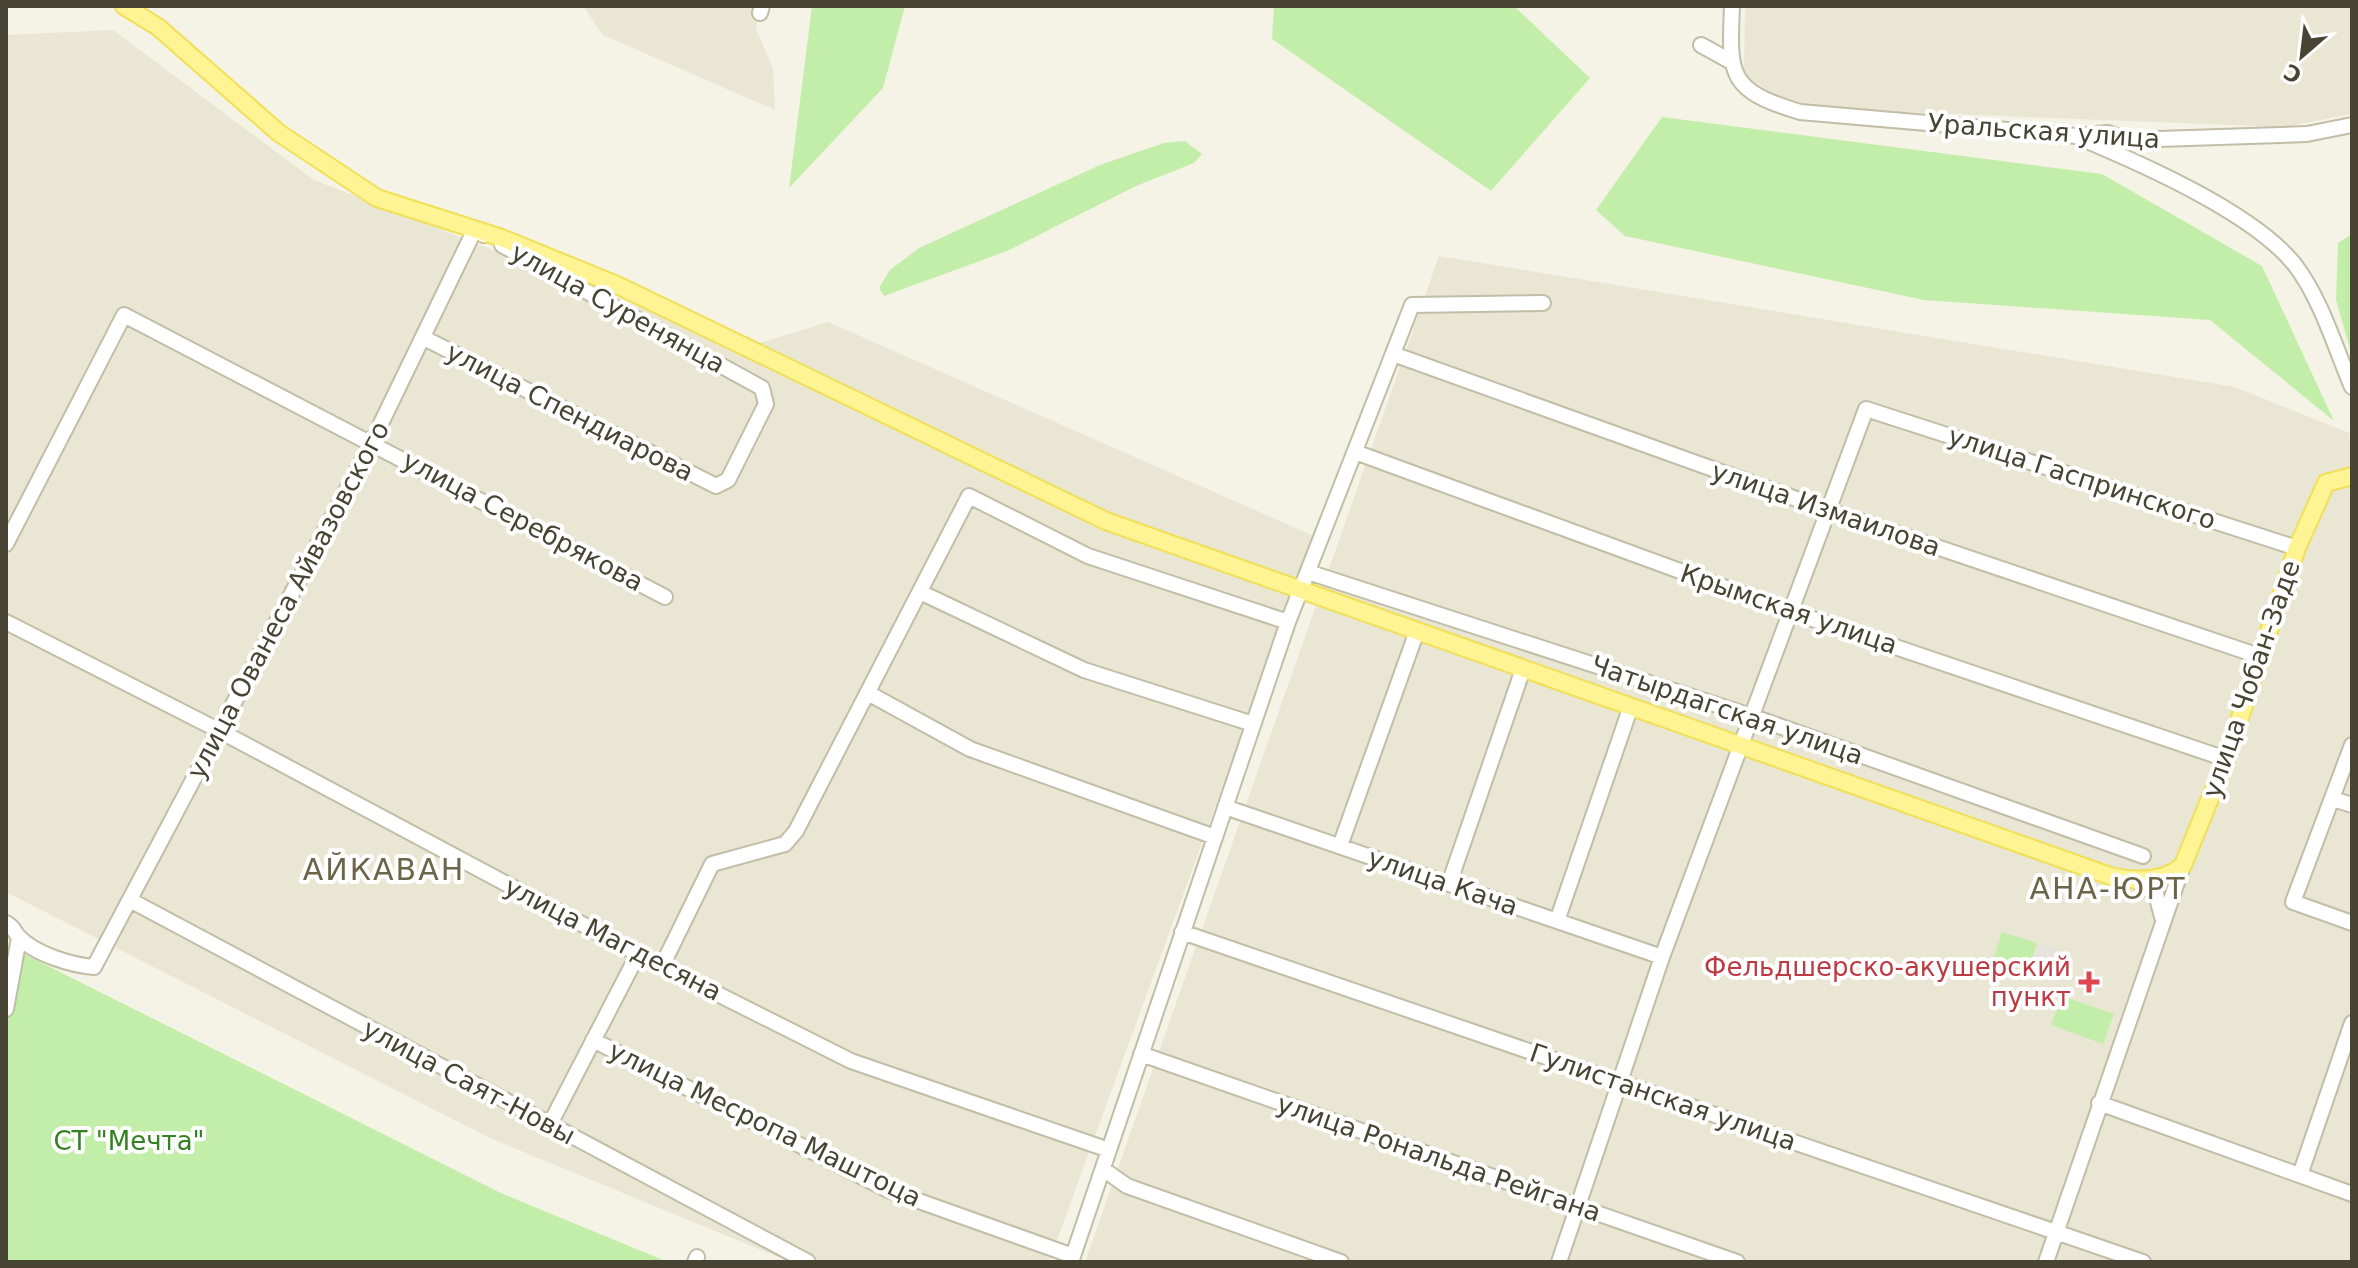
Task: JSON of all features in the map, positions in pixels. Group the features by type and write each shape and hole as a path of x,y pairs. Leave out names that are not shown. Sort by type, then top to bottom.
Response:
{"main road":[{"path":"124,6 158,27 279,133 377,198 475,229 617,285 1106,521 2098,872 2137,881 2178,869"},
{"name":"улица Чобан-Заде","path":"2178,869 2226,759 2297,548 2326,483 2352,476"}],"street":[{"path":"1701,45 1730,61 1732,6"},
{"name":"Уральская улица","path":"1730,61 1743,86 1768,102 1800,112 2076,136 2108,133 2128,140 2307,134 2352,125"},
{"path":"2076,136 2154,169 2269,239 2295,266 2308,288 2352,387"},
{"name":"улица Ованеса Айвазовского","path":"19,938 75,965 94,967 372,442 475,229"},
{"name":"улица Суренянца","path":"475,229 762,388 766,404 728,480 716,486"},
{"path":"1072,1259 1288,622 1412,305 1543,303"},
{"name":"улица Серебрякова","path":"6,544 124,315 665,597"},
{"name":"улица Спендиарова","path":"424,338 716,486"},
{"name":"улица Измаилова","path":"1393,354 1827,510 2262,657"},
{"name":"улица Гаспринского","path":"1827,510 1866,409 2297,548"},
{"name":"Крымская улица","path":"1355,452 1792,612 2226,759"},
{"path":"662,966 712,864 785,844 796,831 969,496 1088,556 1288,622"},
{"path":"1559,1262 1662,957 1792,612 1827,510"},
{"name":"Чатырдагская улица","path":"1308,572 1751,716 2143,856"},
{"path":"920,592 1084,670 1253,724"},
{"name":"улица Магдесяна","path":"6,622 220,731 638,954 851,1061 1109,1150"},
{"path":"1340,846 1417,631"},
{"path":"1449,884 1523,669"},
{"path":"868,693 970,749 1215,837"},
{"path":"1557,921 1631,706"},
{"path":"2352,745 2293,902 2352,923"},
{"path":"2333,799 2352,805"},
{"name":"улица Кача","path":"1225,807 1662,957"},
{"path":"2046,1262 2161,928 2178,869"},
{"path":"2137,881 2151,889 2159,900 2161,928"},
{"name":"улица Саят-Новы","path":"130,900 808,1262"},
{"path":"6,923 19,938 6,1009"},
{"name":"Гулистанская улица","path":"1182,932 2143,1262"},
{"path":"549,1126 638,954"},
{"path":"2300,1175 2352,1023"},
{"name":"улица Месропа Маштоца","path":"593,1040 888,1190 1072,1259"},
{"name":"улица Рональда Рейгана","path":"1141,1054 1737,1262"},
{"path":"2099,1103 2352,1194"},
{"path":"1103,1169 1127,1186 1341,1262"}],"shaded area":[{"path":"583,6 758,6 756,29 773,68 775,110 603,35"},
{"path":"1745,6 2352,6 2352,114 2283,127 1795,108 1744,75"},
{"path":"113,30 314,180 744,348 828,322 1314,536 1049,1262 790,1262 490,1138 6,892 6,35"},
{"path":"1439,256 2235,387 2352,434 2352,1262 1085,1262"},
{"path":"2039,943 2071,955 2062,983 2030,972"}],"green space":[{"path":"812,6 905,6 883,88 789,188"},
{"path":"1274,6 1514,6 1590,78 1491,191 1272,39"},
{"path":"1662,117 2102,174 2262,266 2334,421 2210,320 1924,300 1625,236 1596,210"},
{"path":"1185,141 1202,154 1194,163 1136,186 1007,251 884,296 879,288 890,270 919,248 1100,165 1164,143"},
{"path":"2352,234 2352,356 2336,300 2338,243"},
{"path":"2002,932 2037,943 2028,972 1993,961"},
{"name":"СТ \"Мечта\"","path":"6,945 501,1193 668,1262 6,1262"},
{"path":"2062,996 2114,1014 2103,1044 2051,1025"}],"place":[{"name":"Фельдшерско-акушерский пункт","path":"2089,982"}],"district":[{"name":"АЙКАВАН","path":"384,869"},
{"name":"АНА-ЮРТ","path":"2108,888"}]}
